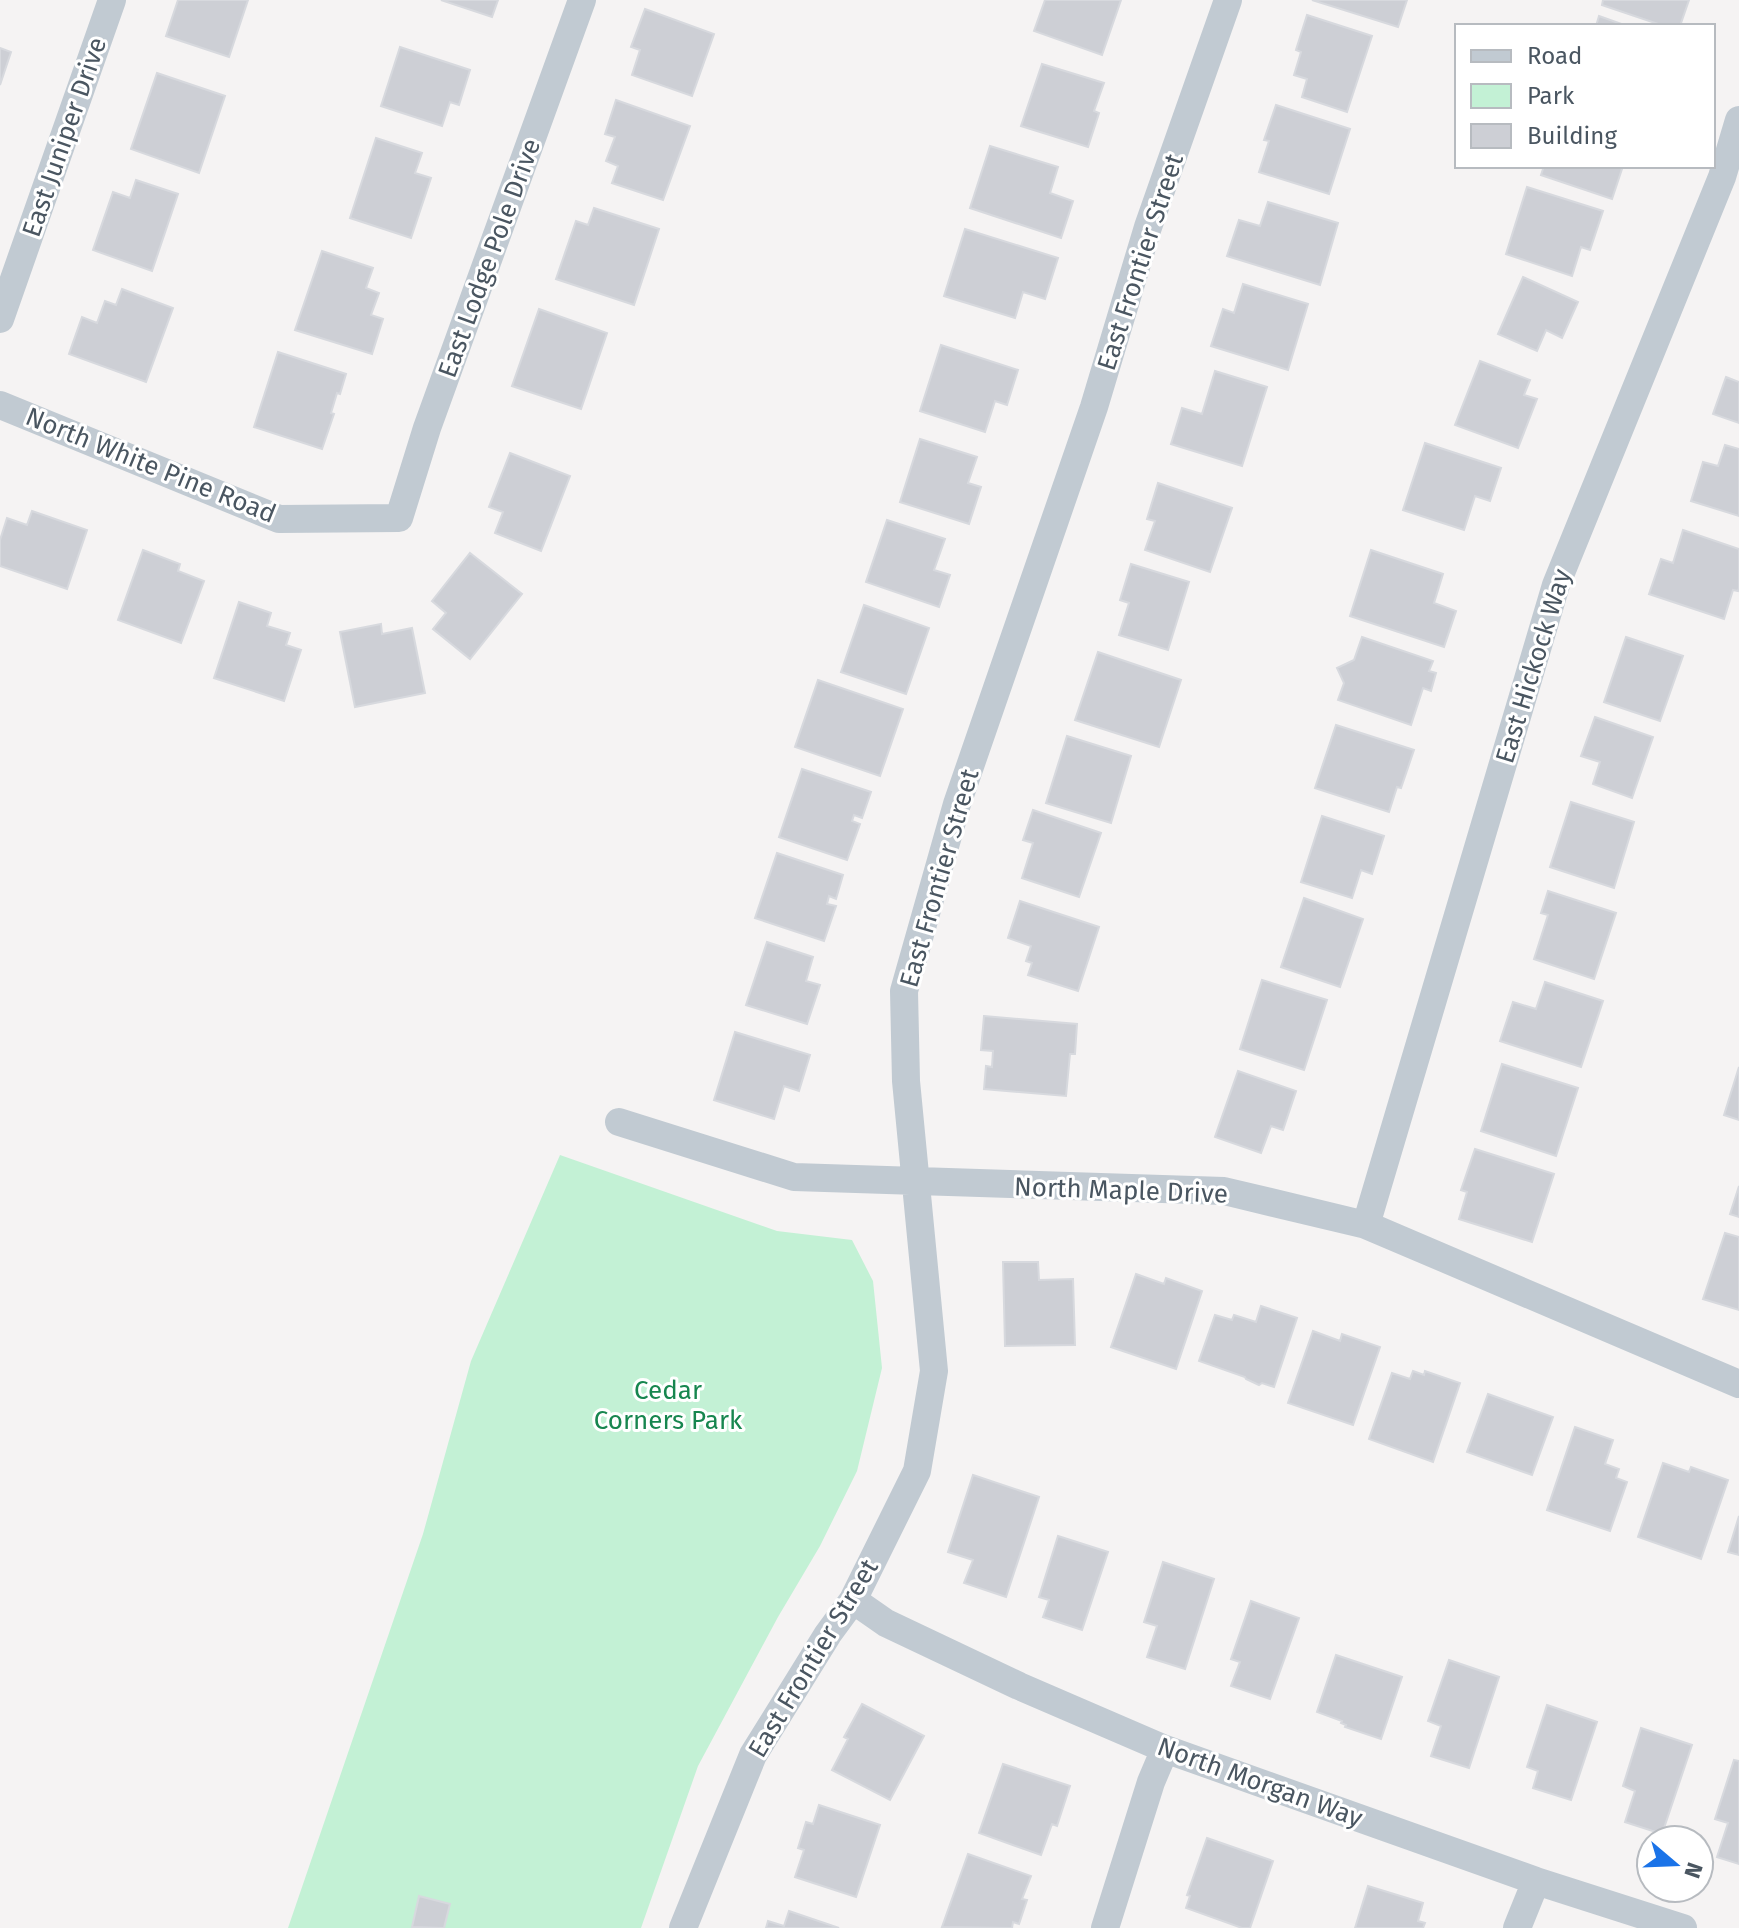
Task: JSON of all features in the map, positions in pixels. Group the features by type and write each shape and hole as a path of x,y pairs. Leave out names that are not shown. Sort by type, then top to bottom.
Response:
{"street":[{"name":"East Juniper Drive","path":"0,319 112,0"},
{"name":"East Lodge Pole Drive","path":"399,518 427,428 582,0"},
{"name":"East Frontier Street","path":"683,1928 753,1755 828,1634 853,1600 917,1471 934,1371 906,1081 904,991 957,804 1094,407 1148,227 1228,0"},
{"name":"East Hickock Way","path":"1366,1225 1556,585 1722,177 1739,120"},
{"name":"North White Pine Road","path":"0,405 279,519 399,518"},
{"name":"North Maple Drive","path":"619,1122 794,1177 1224,1191 1366,1225 1739,1384"},
{"name":"North Morgan Way","path":"853,1600 886,1623 1019,1686 1165,1749 1536,1881 1683,1928"},
{"path":"1105,1928 1151,1782 1165,1749"},
{"path":"1517,1928 1536,1881"}],"green space":[{"name":"Cedar Corners Park","path":"560,1155 777,1231 852,1240 873,1281 882,1368 857,1471 820,1546 698,1766 641,1928 288,1928 423,1534 471,1361"}],"building":[{"path":"178,0 248,0 229,57 166,36"},
{"path":"441,0 498,0 492,17"},
{"path":"1045,0 1121,0 1102,55 1034,31"},
{"path":"1312,0 1407,0 1398,27"},
{"path":"1603,0 1689,0 1681,24 1658,24 1602,5"},
{"path":"645,9 714,34 692,96 632,75 640,50 631,47"},
{"path":"1307,15 1372,36 1347,112 1302,97 1307,79 1294,75 1301,52 1296,50"},
{"path":"1599,16 1621,24 1597,24"},
{"path":"400,47 470,70 459,105 450,102 442,126 381,106"},
{"path":"0,48 11,52 0,85"},
{"path":"1042,64 1104,83 1094,111 1099,113 1088,147 1021,126"},
{"path":"157,73 225,96 199,173 131,149"},
{"path":"616,100 690,126 663,200 612,183 618,166 606,161 615,137 605,134"},
{"path":"1276,105 1350,129 1329,194 1259,172 1269,141 1264,140"},
{"path":"376,138 422,153 415,173 431,178 411,238 350,218"},
{"path":"990,146 1058,167 1050,193 1073,201 1061,238 970,208"},
{"path":"1543,168 1622,168 1612,199 1541,175"},
{"path":"136,180 178,194 152,271 93,250 113,192 130,198"},
{"path":"1527,187 1603,211 1590,250 1581,247 1572,276 1506,254"},
{"path":"1268,202 1338,223 1320,285 1227,256 1239,220 1260,226"},
{"path":"594,208 659,229 634,305 556,279 576,221 588,225"},
{"path":"965,229 1058,258 1045,299 1023,292 1015,318 944,296"},
{"path":"322,251 373,268 366,288 379,293 371,315 383,319 372,354 295,330"},
{"path":"1523,277 1578,302 1562,338 1546,330 1537,351 1498,334"},
{"path":"1243,284 1308,304 1288,370 1211,346 1223,309 1234,313"},
{"path":"122,289 173,308 146,382 69,354 82,317 97,323 105,301 116,305"},
{"path":"539,309 607,333 581,409 512,386"},
{"path":"941,345 1018,370 1007,405 995,401 985,432 920,411"},
{"path":"278,352 346,374 340,394 337,393 331,413 334,414 322,449 254,427"},
{"path":"1480,361 1530,380 1524,395 1537,399 1518,448 1455,425"},
{"path":"1215,371 1267,387 1242,466 1171,444 1182,408 1202,414"},
{"path":"1726,377 1739,382 1739,423 1713,414"},
{"path":"920,439 977,457 968,483 981,487 969,524 900,502"},
{"path":"1425,443 1501,468 1490,501 1475,496 1464,530 1403,510"},
{"path":"1725,445 1739,449 1739,516 1691,501 1703,462 1718,466"},
{"path":"510,453 570,476 541,551 495,533 503,512 489,507"},
{"path":"1158,483 1232,508 1210,572 1145,550 1155,521 1147,519"},
{"path":"32,511 87,530 67,589 0,566 0,540 7,518 27,525"},
{"path":"887,520 945,539 934,570 950,575 939,607 866,582"},
{"path":"1683,530 1739,549 1739,588 1738,591 1733,590 1724,619 1649,594 1661,559 1673,563"},
{"path":"143,550 180,564 178,571 204,581 181,643 118,620"},
{"path":"1371,550 1443,574 1434,603 1456,611 1444,647 1350,616"},
{"path":"470,553 522,594 470,659 433,629 446,613 432,601"},
{"path":"1131,564 1189,582 1168,650 1119,635 1129,603 1120,600"},
{"path":"239,602 271,613 267,626 290,633 286,645 301,650 284,701 214,678"},
{"path":"864,605 929,628 906,694 841,672"},
{"path":"381,624 382,634 412,628 425,693 355,707 340,632"},
{"path":"1362,637 1433,661 1429,671 1436,673 1431,691 1423,688 1411,725 1338,700 1344,683 1337,668 1354,660"},
{"path":"1626,637 1683,656 1660,721 1604,702"},
{"path":"1098,652 1181,680 1159,747 1075,720"},
{"path":"818,680 903,709 880,776 795,747"},
{"path":"1595,717 1653,737 1632,798 1593,784 1600,762 1581,756"},
{"path":"1336,725 1414,750 1389,812 1315,788"},
{"path":"1067,736 1131,756 1111,823 1046,803"},
{"path":"802,769 871,792 862,818 854,815 852,821 860,824 847,860 779,837"},
{"path":"1571,802 1634,822 1614,888 1550,867"},
{"path":"1033,810 1101,833 1079,897 1022,878 1033,843 1023,840"},
{"path":"1322,816 1384,836 1372,874 1361,870 1352,898 1301,882"},
{"path":"777,853 843,875 836,899 829,896 827,904 836,906 824,941 755,918"},
{"path":"1548,891 1616,913 1594,979 1534,959 1548,915 1541,913"},
{"path":"1304,898 1363,919 1340,987 1281,967"},
{"path":"1020,901 1099,927 1078,991 1028,975 1032,963 1026,961 1031,946 1008,938"},
{"path":"767,942 813,957 806,981 820,985 807,1024 746,1005"},
{"path":"1262,980 1327,1000 1304,1070 1240,1049"},
{"path":"1545,982 1603,1001 1581,1067 1500,1041 1513,1002 1536,1009"},
{"path":"984,1016 1077,1024 1075,1054 1070,1054 1066,1096 984,1089 986,1066 992,1067 993,1051 981,1050"},
{"path":"735,1032 810,1055 799,1091 784,1086 774,1119 714,1100"},
{"path":"1502,1064 1578,1088 1556,1156 1481,1131"},
{"path":"1739,1067 1739,1120 1724,1115"},
{"path":"1238,1071 1296,1091 1283,1130 1271,1126 1261,1153 1215,1137"},
{"path":"1475,1149 1554,1174 1532,1242 1459,1219 1467,1192 1461,1190"},
{"path":"1739,1186 1739,1217 1730,1214"},
{"path":"1725,1233 1739,1237 1739,1310 1703,1299"},
{"path":"1003,1262 1038,1262 1039,1280 1073,1279 1075,1345 1005,1346"},
{"path":"1136,1274 1164,1284 1166,1278 1202,1291 1176,1369 1111,1347"},
{"path":"1261,1306 1297,1318 1274,1387 1259,1385 1199,1361 1215,1315 1232,1320 1234,1315 1256,1322"},
{"path":"1313,1331 1340,1341 1342,1334 1380,1347 1353,1425 1288,1403"},
{"path":"1413,1371 1424,1375 1425,1371 1460,1383 1433,1462 1369,1439 1392,1373 1410,1379"},
{"path":"1488,1394 1553,1417 1532,1475 1467,1452"},
{"path":"1575,1427 1613,1440 1605,1464 1619,1469 1616,1478 1627,1482 1610,1531 1547,1510"},
{"path":"1663,1463 1689,1472 1691,1467 1728,1480 1701,1559 1638,1537"},
{"path":"973,1475 1039,1497 1006,1597 964,1583 973,1560 948,1552"},
{"path":"1739,1516 1739,1555 1728,1552"},
{"path":"1058,1536 1108,1552 1082,1630 1043,1617 1049,1600 1039,1597"},
{"path":"1163,1562 1214,1579 1185,1669 1147,1657 1157,1626 1144,1622"},
{"path":"1251,1601 1299,1618 1270,1699 1231,1686 1240,1662 1231,1659"},
{"path":"1336,1655 1402,1677 1381,1739 1345,1727 1342,1721 1317,1712"},
{"path":"1449,1660 1499,1677 1469,1768 1431,1756 1441,1726 1428,1721"},
{"path":"862,1704 924,1736 890,1800 832,1770 848,1739 844,1737"},
{"path":"1547,1705 1597,1722 1571,1800 1533,1788 1538,1771 1527,1767"},
{"path":"1641,1728 1692,1745 1665,1824 1635,1825 1625,1822 1635,1791 1623,1786"},
{"path":"1734,1760 1739,1761 1739,1864 1717,1857 1728,1823 1715,1819"},
{"path":"1003,1764 1070,1786 1057,1826 1052,1824 1041,1855 979,1833"},
{"path":"819,1805 880,1825 856,1897 795,1877 804,1850 798,1848 806,1822 813,1824"},
{"path":"1207,1838 1273,1861 1250,1928 1186,1908 1190,1896 1187,1895"},
{"path":"968,1854 1031,1876 1022,1899 1027,1900 1019,1924 1013,1922 1012,1928 942,1927"},
{"path":"1368,1886 1423,1903 1418,1921 1425,1923 1423,1928 1355,1928"},
{"path":"419,1896 450,1904 444,1928 412,1927"},
{"path":"789,1911 839,1928 766,1928 768,1921 784,1926"}]}
